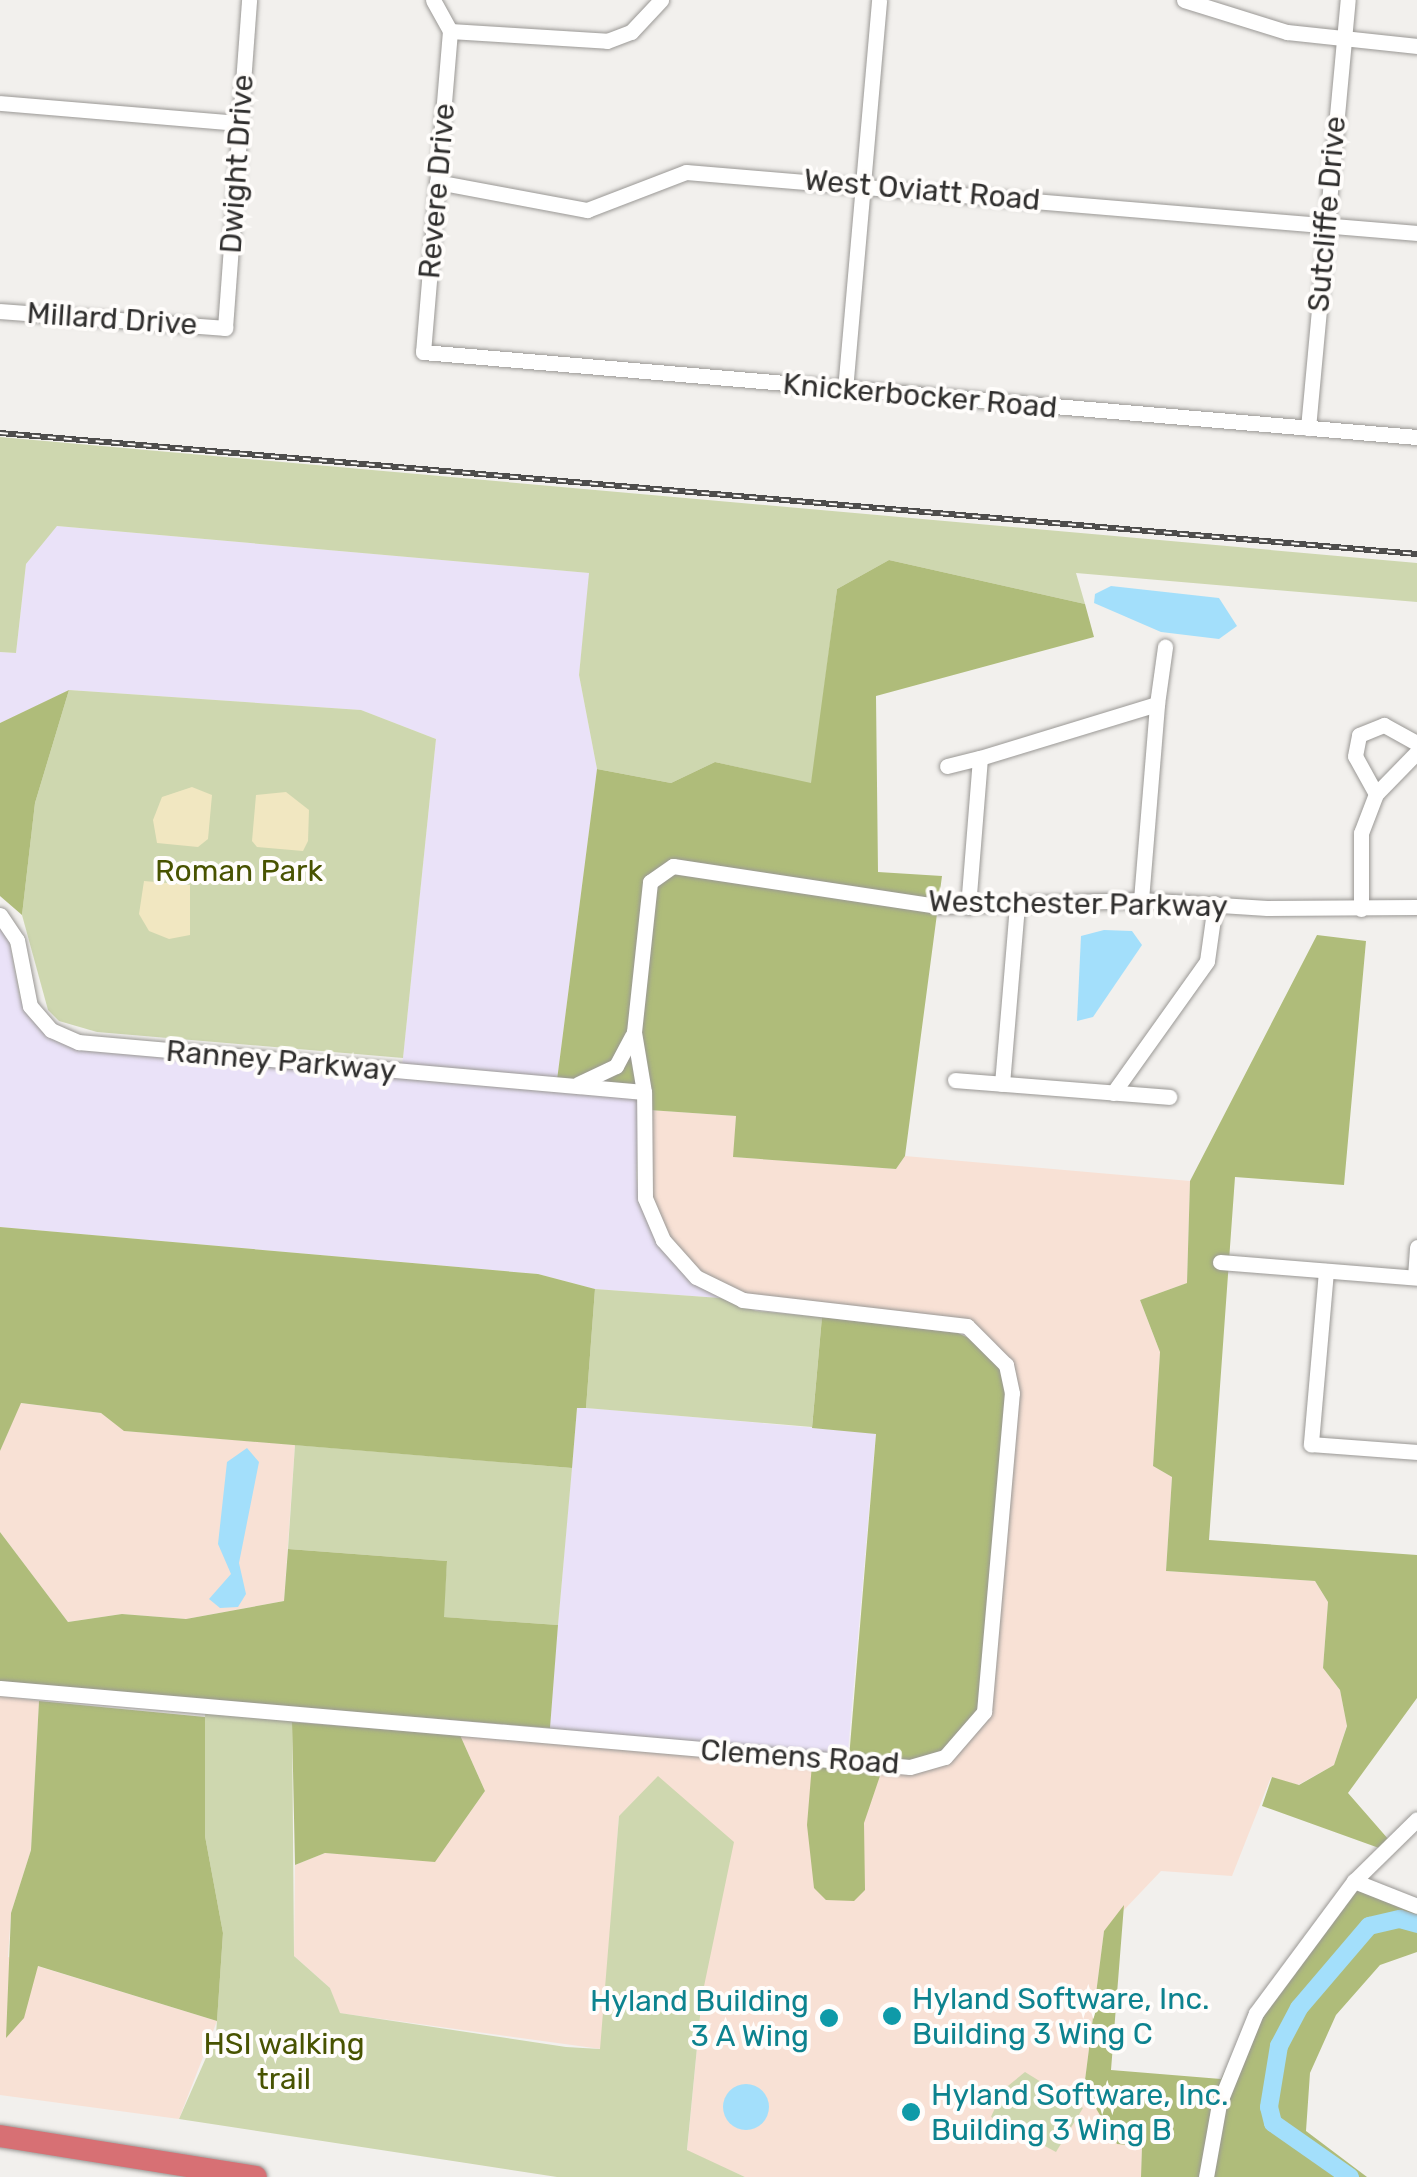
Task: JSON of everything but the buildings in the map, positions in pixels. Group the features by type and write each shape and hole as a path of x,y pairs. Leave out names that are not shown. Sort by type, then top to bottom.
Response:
{"highway":[{"path":"0,2136 256,2177"}],"street":[{"name":"Dwight Drive","path":"224,328 250,0"},
{"path":"433,0 450,30 607,41 631,32 661,0"},
{"path":"845,390 878,0"},
{"path":"1184,0 1287,32 1417,46"},
{"name":"Sutcliffe Drive","path":"1308,428 1348,0"},
{"name":"Revere Drive","path":"423,352 450,30"},
{"path":"0,103 240,122"},
{"name":"West Oviatt Road","path":"437,182 587,210 686,172 1417,233"},
{"name":"Millard Drive","path":"0,311 224,328"},
{"name":"Knickerbocker Road","path":"423,352 1417,436"},
{"path":"1142,900 1165,648"},
{"path":"947,766 1158,704"},
{"path":"1376,794 1355,756 1359,735 1384,725 1417,743"},
{"path":"1361,908 1362,833 1376,794 1417,752"},
{"path":"968,907 980,758"},
{"name":"Westchester Parkway","path":"721,1292 676,1258 653,1221 642,1175 644,1092 634,1032 648,890 666,868 968,907 1142,900 1361,908 1417,906"},
{"path":"1113,1092 1207,961 1214,904"},
{"path":"1002,1084 1017,906"},
{"name":"Ranney Parkway","path":"0,916 18,940 30,1006 63,1038 644,1092"},
{"path":"572,1086 616,1066 634,1032"},
{"path":"955,1080 1169,1097"},
{"path":"1220,1262 1416,1277 1417,1247"},
{"path":"1326,1271 1311,1444 1417,1452"},
{"name":"Clemens Road","path":"0,1688 910,1767 945,1757 984,1712 1012,1393 1006,1364 967,1326 768,1305 721,1292"},
{"path":"1206,2177 1219,2104 1241,2042 1293,1955 1354,1881 1417,1820"},
{"path":"1354,1881 1417,1906"}],"shaded area":[{"path":"56,526 590,573 579,675 597,769 557,1080 402,1067 436,739 361,710 70,690 0,723 0,652 16,653 26,564"},
{"path":"0,926 8,935 20,999 49,1036 640,1096 636,1178 644,1211 689,1277 720,1298 595,1289 538,1274 0,1227"},
{"path":"649,1110 736,1116 734,1157 896,1169 905,1156 1190,1181 1187,1283 1140,1300 1160,1352 1153,1466 1172,1477 1166,1571 1315,1581 1328,1602 1323,1668 1340,1690 1347,1725 1334,1765 1298,1785 1271,1777 1232,1876 1161,1871 1104,1931 1084,2088 1142,2146 1141,2177 745,2177 687,2151 702,1996 658,1777 619,1816 601,2049 339,2013 330,1988 294,1956 295,1865 325,1853 435,1861 485,1791 460,1735 918,1773 954,1759 988,1711 1012,1370 1006,1355 970,1323 762,1301 711,1281 666,1236 647,1183"},
{"path":"20,1403 101,1413 125,1431 295,1445 284,1601 186,1619 122,1614 68,1622 0,1532 0,1451"},
{"path":"577,1407 876,1433 847,1768 548,1742"},
{"path":"0,1696 39,1701 31,1850 11,1913 8,1957 217,2021 179,2119 0,2095"}],"green space":[{"path":"0,437 1417,563 1417,602 1076,573 1085,604 889,560 837,589 812,784 715,762 671,783 597,769 579,675 589,573 57,526 26,564 16,653 0,652"},
{"path":"889,560 1085,604 1094,637 876,696 878,872 942,876 905,1156 896,1169 733,1157 736,1116 649,1110 649,1087 557,1080 597,769 671,783 715,762 811,783 837,589"},
{"name":"Roman Park","path":"69,690 361,710 436,739 403,1058 97,1032 59,1021 48,1010 22,915 35,803"},
{"path":"69,690 35,803 22,915 0,896 0,723"},
{"path":"1317,935 1366,941 1344,1185 1235,1177 1209,1540 1417,1555 1417,1698 1348,1793 1389,1840 1379,1848 1262,1806 1272,1777 1299,1785 1334,1765 1347,1726 1340,1690 1323,1668 1328,1602 1315,1581 1166,1571 1172,1477 1153,1466 1160,1352 1140,1300 1187,1283 1190,1181"},
{"path":"0,1227 538,1274 595,1289 586,1408 577,1408 572,1468 124,1431 101,1413 21,1403 0,1451"},
{"path":"595,1289 720,1298 756,1311 822,1317 812,1427 586,1408"},
{"path":"822,1317 958,1333 977,1342 1003,1371 1006,1394 979,1710 943,1753 909,1762 849,1758 876,1434 812,1428"},
{"path":"295,1445 572,1468 558,1625 443,1617 447,1561 288,1549"},
{"path":"0,1532 68,1622 122,1614 186,1619 284,1601 288,1549 447,1561 444,1617 558,1625 550,1728 0,1684"},
{"path":"39,1701 205,1717 205,1836 223,1933 217,2021 38,1966 24,2018 6,2038 11,1913 31,1850"},
{"name":"HSI walking trail","path":"205,1708 292,1716 294,1956 330,1988 340,2013 600,2049 619,1816 658,1776 734,1842 702,1996 687,2150 745,2177 557,2177 179,2119 216,2035 223,1933 205,1836"},
{"path":"292,1722 460,1735 485,1791 435,1862 325,1853 295,1865"},
{"path":"812,1764 882,1770 864,1823 865,1890 854,1901 826,1900 814,1888 807,1825"},
{"path":"1353,1876 1417,1902 1417,1952 1380,1965 1336,2015 1310,2073 1306,2131 1367,2177 1141,2177 1142,2146 1117,2144 1084,2088 1104,1931 1124,1905 1111,2070 1221,2079 1266,1989"},
{"path":"1025,2072 1083,2108 1056,2152 991,2117 1003,2090"}],"sand":[{"path":"192,787 212,795 208,839 198,847 157,843 153,820 162,797"},
{"path":"286,792 309,810 308,841 303,851 257,847 252,841 256,795"},
{"path":"144,881 190,885 190,935 169,939 149,931 139,914"}],"water":[{"path":"1111,586 1219,598 1237,626 1219,639 1161,632 1094,603 1095,594"},
{"path":"1104,930 1132,931 1142,945 1093,1017 1077,1021 1081,936"},
{"path":"247,1448 259,1462 239,1563 246,1594 238,1607 220,1608 209,1599 231,1574 218,1544 227,1462"},
{"path":"746,2084 762,2091 769,2107 762,2123 746,2130 730,2123 723,2107 730,2091"}],"waterway":[{"path":"1350,2177 1273,2123 1269,2107 1279,2046 1299,2008 1369,1926 1400,1919 1417,1924"}],"railway":[{"path":"0,433 1417,554"}],"place":[{"name":"Hyland Software, Inc. Building 3 Wing C","path":"892,2016"},
{"name":"Hyland Building 3 A Wing","path":"829,2018"},
{"name":"Hyland Software, Inc. Building 3 Wing B","path":"911,2112"}]}
